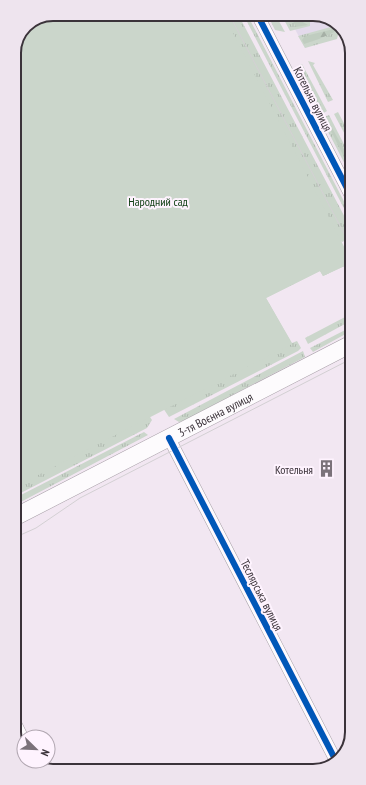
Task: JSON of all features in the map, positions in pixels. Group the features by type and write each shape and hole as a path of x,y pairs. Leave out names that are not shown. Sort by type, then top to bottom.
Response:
{"main road":[{"name":"3-тя Воєнна вулиця","path":"21,514 345,347"}],"street":[{"name":"Котельна вулиця","path":"261,21 345,184"},
{"name":"Теслярська вулиця","path":"168,438 333,757"}],"shaded area":[{"path":"291,21 315,21 323,23 329,25 337,33 305,48"}],"green space":[{"name":"Народний сад","path":"53,21 227,21 345,248 345,266 323,276 320,271 266,298 292,344 21,484 21,51 23,41 30,30 41,23"},
{"path":"222,21 242,21 345,217 345,241 342,242 328,234"},
{"path":"247,21 251,21 345,203 345,210"},
{"path":"270,21 279,21 285,32 275,30"},
{"path":"285,21 310,22 310,26 290,31"},
{"path":"293,21 301,21 308,25 296,27"},
{"path":"331,27 338,34 337,39 305,48 298,36"},
{"path":"333,29 336,32 304,44 302,40 305,36"},
{"path":"308,61 315,63 313,65 333,100 328,102"},
{"path":"302,64 327,111 320,115 296,70 298,66"},
{"path":"301,68 323,111 322,112 302,76"},
{"path":"338,112 345,125 345,135 334,114"},
{"path":"329,115 345,146 345,164 321,118"},
{"path":"327,119 345,151 345,159 327,123"},
{"path":"345,260 345,266 323,276 320,271 266,298 292,343 297,341 301,348 298,351 169,417 161,405 239,304"},
{"path":"345,317 345,323 343,325 308,344 305,338"},
{"path":"345,330 345,334 313,352 310,348"},
{"path":"303,351 305,357 185,420 179,422 174,419"},
{"path":"148,414 152,420 147,428 21,493 21,452"},
{"path":"144,432 148,435 21,502 21,495"}],"tram line":[{"path":"233,21 345,235"},
{"path":"21,535 36,528 80,498 345,362"}],"cycle path":[{"path":"261,21 345,184"},
{"path":"169,438 334,757"}],"place":[{"name":"Котельня","path":"326,469"}]}
